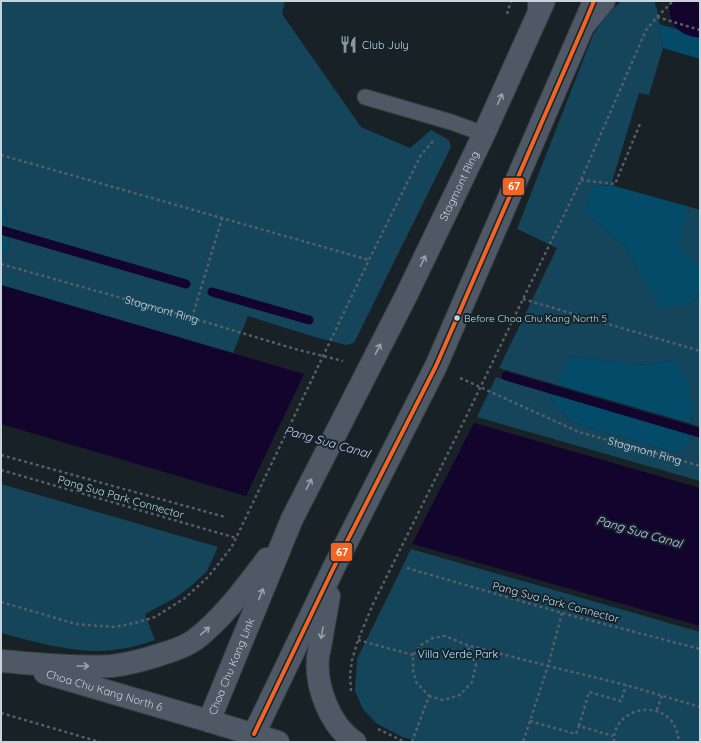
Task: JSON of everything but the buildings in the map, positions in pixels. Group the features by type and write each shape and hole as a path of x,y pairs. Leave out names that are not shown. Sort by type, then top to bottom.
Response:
{"main road":[{"path":"584,25 604,1"}],"street":[{"path":"254,734 334,567 436,366 594,1"},
{"name":"Stagmont Ring","path":"364,376 406,296 484,134 541,4"},
{"name":"Choa Chu Kang Link","path":"278,742 208,721 288,528 364,376"},
{"path":"1,661 71,666 112,666 148,659 171,651 194,640 216,621 237,598 288,528"},
{"path":"334,567 318,658 319,679 324,698 334,721 355,742"},
{"name":"Choa Chu Kang North 6","path":"1,661 208,721"}],"lane":[{"path":"364,97 451,122 484,134"}],"path":[{"path":"506,16 511,1"},
{"path":"351,690 350,675 352,660 358,640 373,604 581,180 646,30 672,1"},
{"path":"657,17 700,30"},
{"path":"1,602 76,624 114,627 135,623 156,616 185,598 208,578 231,548 315,371 421,155 451,122"},
{"path":"581,180 615,184 640,124"},
{"path":"1,155 369,260"},
{"path":"192,318 222,218"},
{"name":"Stagmont Ring","path":"1,264 324,355 364,376"},
{"path":"523,298 700,351"},
{"name":"Stagmont Ring","path":"436,366 579,432 700,466"},
{"name":"Pang Sua Park Connector","path":"1,455 225,517"},
{"name":"Pang Sua Park Connector","path":"1,470 236,538"},
{"name":"Pang Sua Park Connector","path":"407,568 700,649"},
{"path":"523,742 548,666 562,612"},
{"path":"467,645 476,665 472,682 460,695 443,700 429,696 416,682 413,670 413,655 421,645 433,638 445,636 467,645 626,685 700,707"},
{"path":"358,640 413,655"},
{"path":"530,721 576,734 589,692 621,701 626,685"},
{"path":"657,710 662,695"},
{"path":"412,742 429,696"},
{"path":"614,742 613,736 619,723 629,713 643,709 657,710 670,718 678,731 679,742"},
{"path":"1,713 100,742"},
{"path":"579,726 613,736"}],"green space":[{"path":"1,1 285,1 282,14 361,127 410,148 431,130 449,140 451,147 354,343 346,345 318,338 248,316 233,353 1,285 1,255 9,248 6,212 1,203"},
{"path":"621,1 654,1 657,9 663,48 649,95 639,93 611,185 592,187 584,211 626,248 640,273 695,301 700,288 700,427 692,424 693,411 675,361 637,365 569,356 557,385 499,368 557,248 517,229 593,35 606,16"},
{"path":"690,207 700,210 700,270 677,244"},
{"path":"496,377 553,394 551,400 572,422 675,453 690,445 691,435 700,438 700,481 477,417"},
{"path":"1,484 218,547 207,571 190,587 175,598 145,614 155,640 125,648 93,651 60,647 1,633"},
{"name":"Villa Verde Park","path":"411,549 700,632 700,742 420,742 402,737 376,723 363,709 355,691 357,659"}],"shaded area":[{"path":"691,21 700,24 700,59 663,48 659,24 687,32"},
{"path":"611,185 690,207 678,244 700,270 700,288 695,301 662,309 626,248 584,211 592,187"},
{"path":"1,203 6,212 9,248 1,255"},
{"path":"569,356 637,365 675,361 688,381 693,411 692,424 557,385"},
{"path":"553,394 691,435 690,445 675,453 572,422 551,400"}],"water":[{"name":"Pang Sua Canal","path":"1,285 700,488 700,626 321,518 1,424"}],"pier":[{"path":"305,372 475,421 411,546 245,498"}],"waterway":[{"path":"696,10 700,11"},
{"path":"1,230 186,284"},
{"path":"212,292 309,320"},
{"path":"506,376 700,433"}],"transit line":[{"name":"67","path":"254,734 334,567 436,366 594,1"}],"place":[{"name":"Club July","path":"349,45"},
{"name":"Before Choa Chu Kang North 5","path":"457,318"}]}
